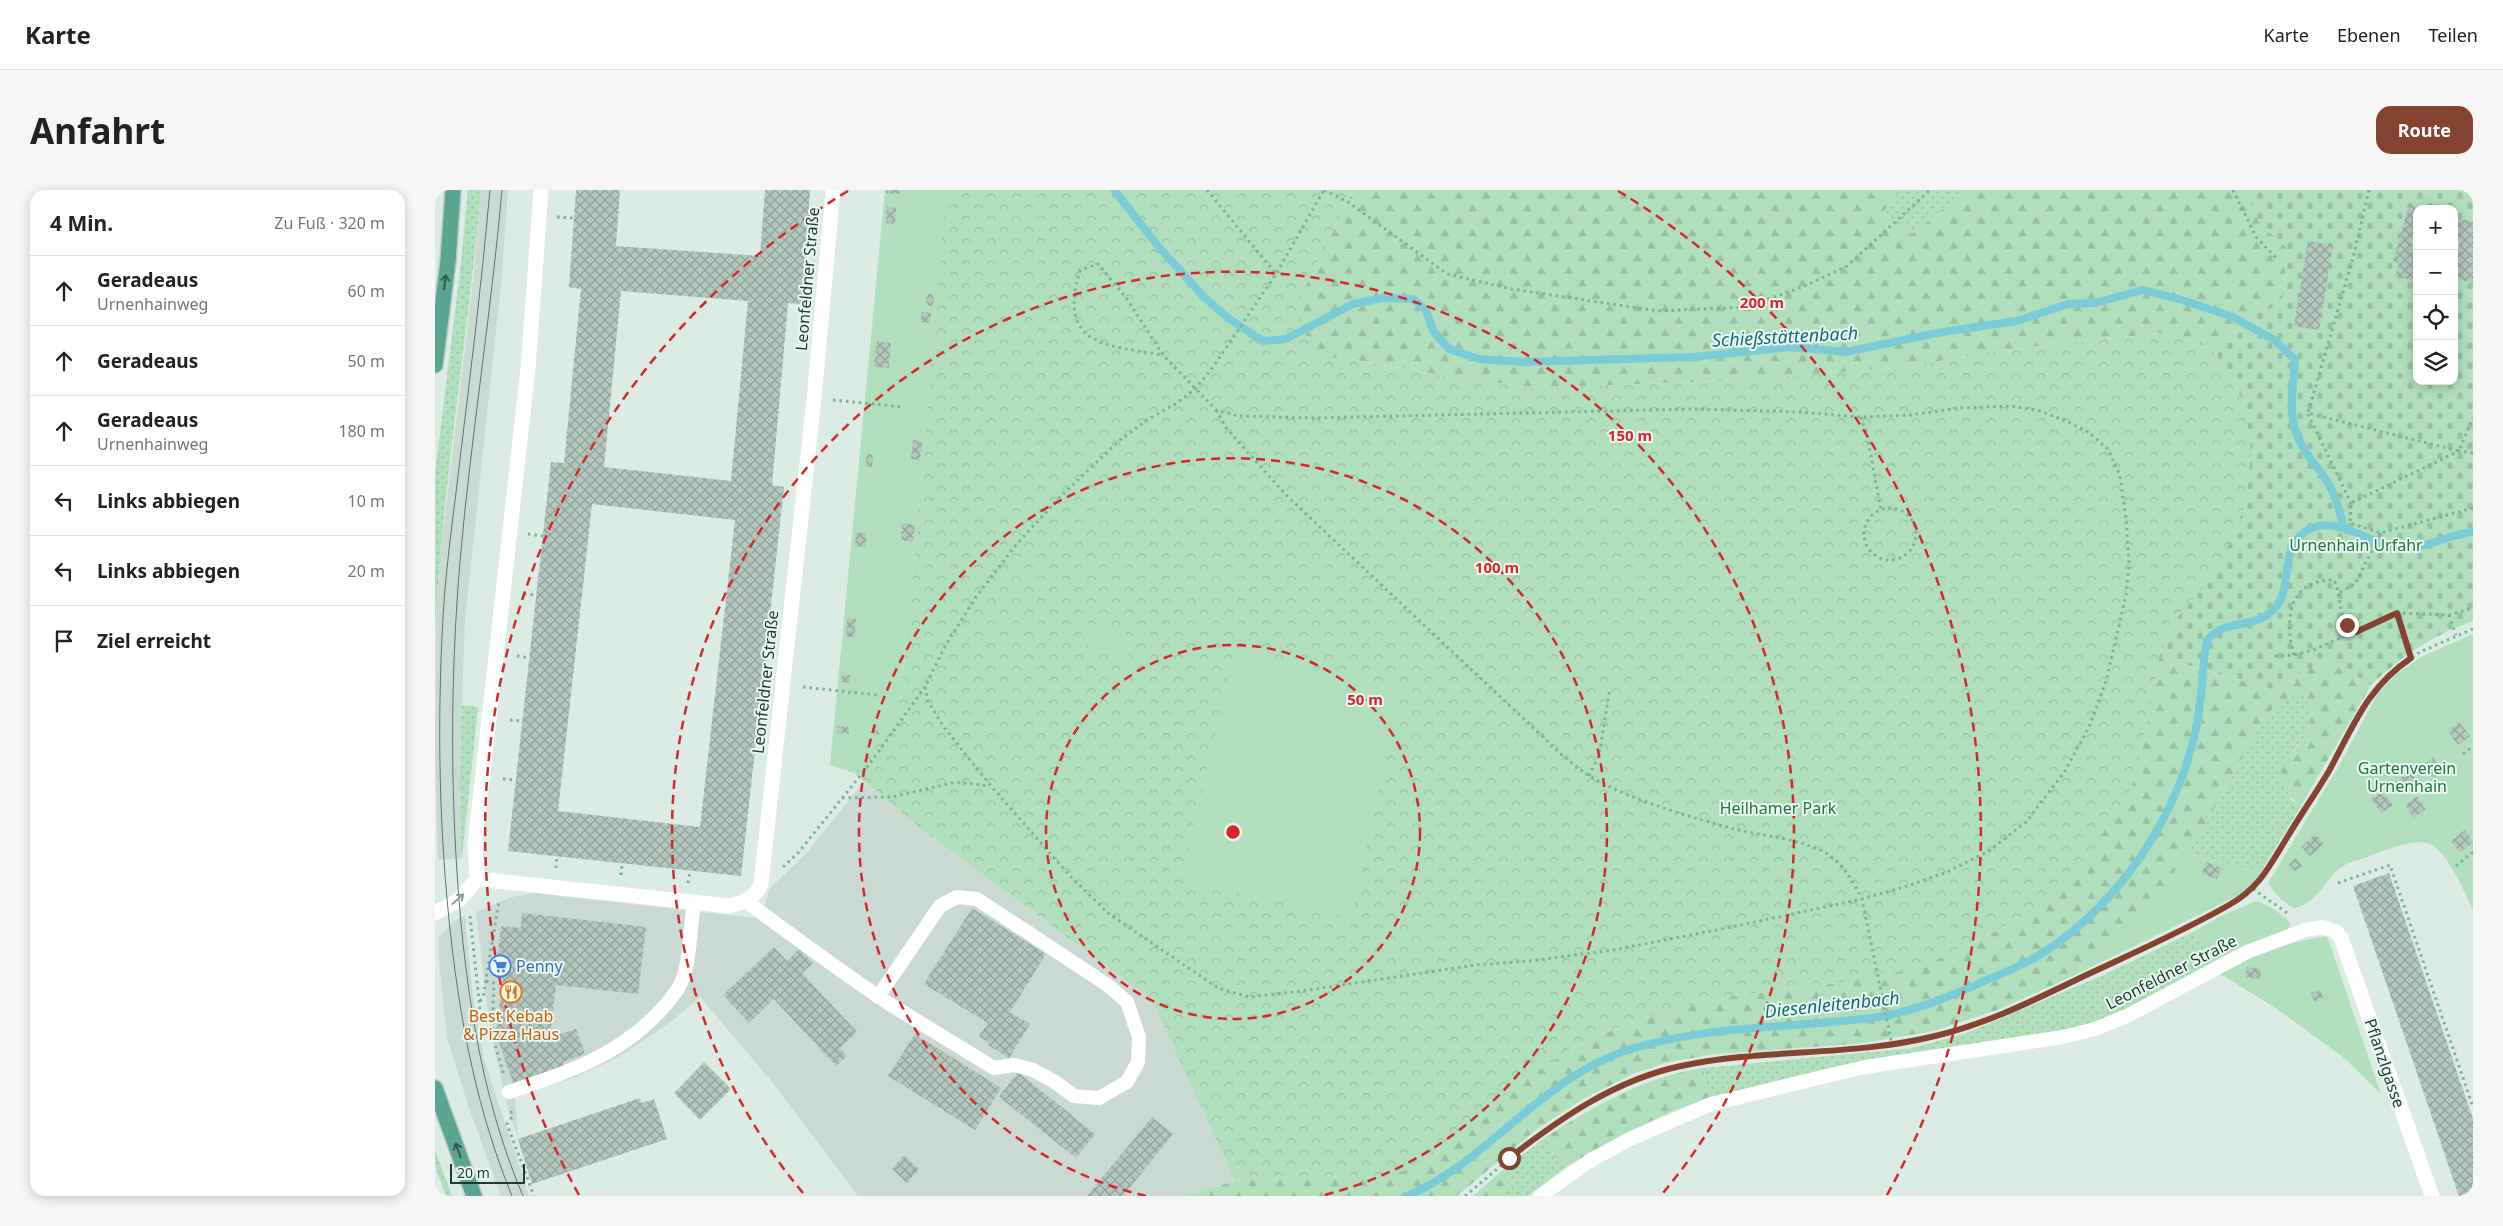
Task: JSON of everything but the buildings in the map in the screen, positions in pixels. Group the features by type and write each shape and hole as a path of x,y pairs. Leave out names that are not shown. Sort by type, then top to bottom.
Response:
{"main road":[{"path":"435,365 448,261 453,190"},
{"path":"435,1088 474,1196"}],"street":[{"path":"435,912 459,900 477,879 475,845 528,370 541,190"},
{"name":"Leonfeldner Straße","path":"747,902 757,892 761,884 814,399 833,190"},
{"path":"477,879 729,906 747,902"},
{"name":"Pflanzlgasse","path":"2336,932 2341,938 2432,1196"}],"lane":[{"path":"747,902 878,996 962,1050 994,1068 1014,1065 1033,1070 1055,1082 1074,1096 1099,1098 1127,1082 1138,1062 1139,1037 1127,1002 1109,986 977,899 957,897 940,906 878,996"},
{"path":"509,1092 565,1074 605,1056 649,1023 671,999 683,977 693,902"},
{"name":"Leonfeldner Straße","path":"1540,1196 1591,1160 1630,1139 1711,1104 1865,1067 2063,1037 2095,1028 2129,1015 2223,963 2305,930 2323,928 2336,932"}],"path":[{"path":"1207,190 1275,274"},
{"path":"777,872 798,853 842,798 925,687 953,634 977,597 1016,545 1060,497 1120,440 1196,388 1213,367 1275,274 1324,190 1348,202 1447,274 1512,289 1658,311 1746,307 1805,286 1847,266 1931,190"},
{"path":"2233,190 2255,237 2276,258"},
{"path":"2369,190 2354,254 2308,413 2351,503 2350,523 2381,533 2473,508"},
{"path":"555,217 574,218"},
{"path":"1163,355 1114,346 1085,336 1077,323 1074,289 1080,270 1098,264 1127,300 1163,355 1216,410 1227,429 1287,496 1561,754 1589,776 1631,796 1735,828 1820,850 1839,863 1852,880 1862,899 1892,1045"},
{"path":"814,399 904,407"},
{"path":"925,687 928,701 943,726 991,786 1070,876 1108,913 1218,988 1249,997 1311,990 1475,965 1531,961 1613,950 1862,899 1947,872 1989,851 2026,822 2047,798 2065,771 2090,725 2107,678 2121,620 2129,566 2120,476 2109,449 2088,432 2037,410 2011,406 1959,408 1911,415 1861,417 1799,412 1691,409 1273,418 1239,416 1216,410"},
{"path":"2308,413 2473,453"},
{"path":"1861,417 1867,435 1881,510"},
{"path":"2351,503 2459,451 2473,417"},
{"path":"1897,509 1907,514 1914,523 1916,539 1910,551 1896,560 1883,560 1869,550 1864,537 1867,523 1881,510 1897,509"},
{"path":"2340,592 2355,584 2381,533"},
{"path":"525,534 543,536"},
{"path":"2294,655 2288,634 2291,607 2303,588 2319,580 2334,580 2340,592 2339,610 2347,625 2356,632"},
{"path":"518,593 537,595"},
{"path":"2275,656 2294,655 2313,650 2397,613 2449,615 2473,608"},
{"path":"2397,613 2411,658"},
{"path":"2449,615 2456,635"},
{"path":"1936,1036 1983,1022 2041,997 2229,905 2253,889 2327,774 2376,688 2394,670 2411,658 2456,635 2473,629"},
{"path":"511,656 530,658"},
{"path":"783,685 877,695"},
{"path":"1589,776 1599,755 1610,688"},
{"path":"504,719 523,721"},
{"path":"2463,754 2473,746"},
{"path":"497,778 516,780"},
{"path":"842,798 892,797 956,782 991,786"},
{"path":"2456,866 2473,852"},
{"path":"2338,884 2390,865 2473,1107"},
{"path":"2253,889 2291,916 2305,930"},
{"path":"479,1002 483,998 500,896"},
{"path":"469,917 480,1010"},
{"path":"489,967 496,968"},
{"path":"486,981 494,983 492,1035 509,1092 512,1117 507,1124 534,1196"},
{"path":"1883,1046 1901,1043"},
{"path":"1465,1196 1509,1158 1584,1104 1642,1077 1679,1066 1707,1062 1857,1048"}],"shaded area":[{"path":"481,190 508,190 502,275 465,619 459,786 462,858 438,860 435,758 436,618 440,557 474,273"},
{"path":"864,782 920,828 1151,999 1235,1181 1186,1196 858,1196 772,1082 700,997 668,1024 620,1056 576,1077 515,1097 518,1138 507,1105 490,1030 476,912 512,897 534,893 755,918 764,910 769,889 803,857"},
{"path":"465,915 473,996 484,1059 529,1196 501,1196 469,1108 447,1038 439,962 439,937 454,921"}],"green space":[{"path":"468,190 481,190 443,522 435,633 435,473 460,272"},
{"path":"885,190 946,190 915,557 899,711 854,773 830,765"},
{"path":"946,190 1144,190 1324,246 1354,190 1902,190 1883,212 1912,234 1966,190 2244,190 2260,224 2286,247 2284,294 2212,348 2160,333 1996,351 1907,367 1723,381 1537,388 1450,377 1339,357 915,557"},
{"name":"Heilhamer Park","path":"946,190 1354,190 1324,246 1298,303 1313,362 1339,357 1450,377 1537,388 1723,381 1907,367 1996,351 2160,333 2212,348 2245,404 2251,452 2245,506 2217,571 2176,619 2159,657 2149,719 2132,786 2088,857 2018,920 1942,958 1903,971 1837,983 1734,996 1676,1008 1623,1025 1573,1048 1522,1081 1437,1154 1404,1171 1356,1178 1295,1177 1235,1181 1151,999 920,828 854,773 899,711 915,557"},
{"path":"1902,190 1966,190 1912,234 1883,212"},
{"name":"Urnenhain Urfahr","path":"2244,190 2473,190 2473,621 2419,647 2371,685 2330,660 2292,677 2278,691 2159,657 2176,619 2217,570 2245,404 2212,348 2284,294 2286,247 2260,224"},
{"path":"1099,618 1138,640 1124,665 1085,643"},
{"name":"Gartenverein Urnenhain","path":"2473,634 2473,911 2455,872 2448,862 2434,847 2421,842 2396,847 2347,864 2339,869 2314,897 2302,906 2294,908 2286,903 2268,883 2340,764 2378,693 2397,674 2421,657"},
{"path":"1234,650 1403,688 1350,918 1181,880"},
{"path":"2159,657 2278,691 2292,677 2330,660 2371,685 2301,806 2286,790 2281,768 2307,734 2312,709 2303,694 2279,701 2260,724 2200,835 2159,895 2112,947 2077,974 2000,1009 1934,1031 1857,1044 1716,1054 1669,1062 1635,1073 1583,1099 1537,1129 1457,1196 1186,1196 1235,1181 1295,1177 1437,1154 1522,1081 1573,1048 1623,1025 1676,1008 1734,996 1837,983 1942,958 2018,920 2088,857 2149,719"},
{"path":"2303,694 2312,709 2307,734 2293,751 2290,799 2301,806 2260,873 2187,853 2200,835 2260,724 2279,701"},
{"path":"462,705 478,707 462,858 459,786"},
{"path":"2187,853 2260,873 2253,885 2241,894 2077,974 2124,933 2163,888"},
{"path":"2256,901 2270,907 2283,916 2290,923 2288,929 2213,962 2193,932 2221,916"},
{"path":"2193,932 2213,962 2120,1013 2087,1026 2044,1035 1883,1058 1824,1069 1709,1098 1703,1068 1912,1048 1967,1033 2101,976"},
{"path":"2327,936 2381,1094 2343,1057 2277,1009 2219,973 2244,960 2271,950"},
{"path":"1703,1068 1709,1098 1654,1120 1567,1166 1553,1154 1547,1136 1603,1103 1661,1078"},
{"path":"1547,1136 1553,1154 1567,1166 1528,1196 1502,1196 1508,1183 1504,1169"},
{"path":"435,1150 452,1196 446,1196 435,1166"},
{"path":"1504,1169 1508,1183 1502,1196 1473,1196"}],"waterway":[{"name":"Schießstättenbach","path":"1114,190 1158,246 1204,297 1228,318 1263,341 1286,339 1353,304 1383,298 1413,299 1426,310 1433,331 1449,349 1479,359 1523,362 1693,357 1791,347 1846,352 1942,332 2017,321 2068,304 2095,303 2143,290 2182,300 2233,317 2276,341 2295,360 2292,409 2296,433 2303,448 2327,481 2337,503 2343,527"},
{"name":"Diesenleitenbach","path":"1407,1196 1436,1181 1464,1162 1541,1099 1568,1080 1597,1063 1628,1050 1659,1042 1721,1031 1846,1021 1890,1015 1929,1004 2015,968 2036,957 2059,942 2100,906 2119,885 2151,840 2176,792 2189,756 2198,719 2207,641 2215,633 2223,629 2259,619 2268,615 2276,607 2284,590 2290,552 2300,536 2311,528 2322,525 2334,526 2381,544 2392,547 2413,548 2452,536 2473,532"}],"tram line":[{"path":"490,190 444,597 440,697 440,778 447,898 460,1004 480,1101 512,1196"},
{"path":"502,190 460,561 454,651 453,787 457,878 469,993 489,1096 510,1163 523,1196"}],"place":[{"name":"Penny","path":"500,966"},
{"name":"Best Kebab & Pizza Haus","path":"511,992"}],"route":[{"path":"1509,1158 1549,1127 1584,1104 1642,1077 1679,1066 1707,1062 1754,1056 1892,1045 1936,1036 1983,1022 2138,952 2244,896 2262,879 2327,774 2364,706 2376,688 2394,670 2411,658 2397,613 2356,632 2347,625"}]}
